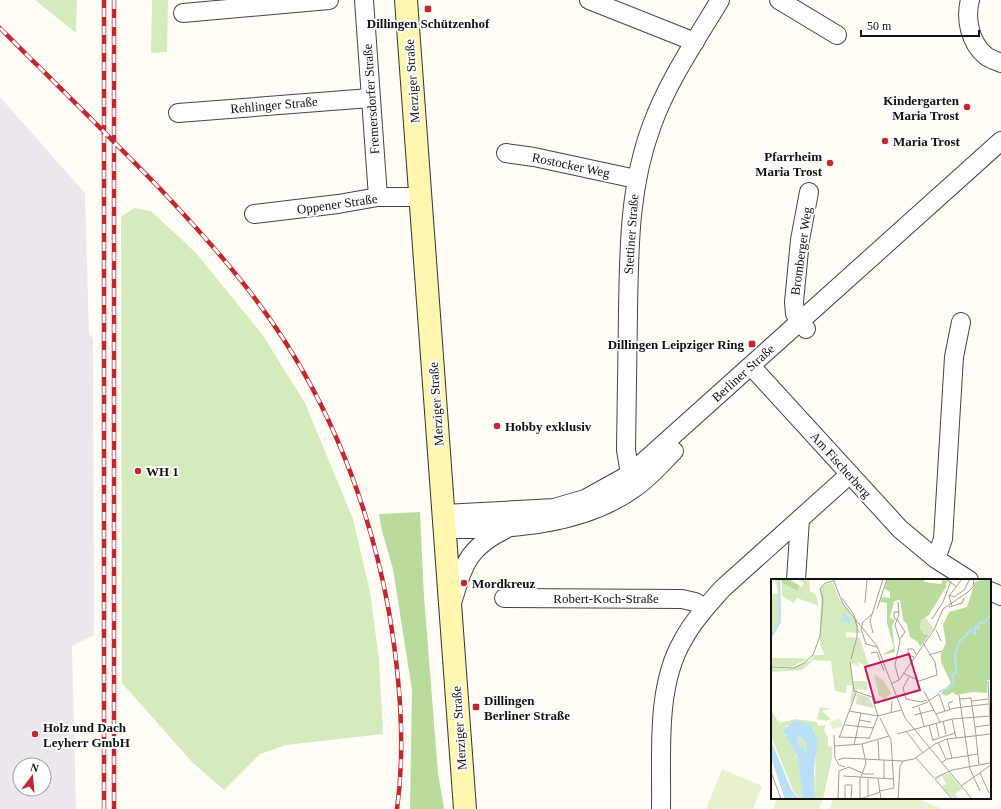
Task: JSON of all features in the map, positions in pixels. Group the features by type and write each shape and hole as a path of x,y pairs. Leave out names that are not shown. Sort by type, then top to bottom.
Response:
{"main road":[{"name":"Merziger Straße","path":"406,0 465,809"}],"street":[{"path":"183,13 329,0"},
{"name":"Fremersdorfer Straße","path":"364,0 378,198"},
{"path":"589,0 695,42"},
{"name":"Stettiner Straße","path":"633,480 626,450 628,263 630,220 636,179 652,123 670,85 720,0"},
{"path":"779,0 837,35"},
{"path":"970,0 968,24 975,41 987,56 1001,63"},
{"name":"Rehlinger Straße","path":"178,113 370,98"},
{"name":"Berliner Straße","path":"444,522 510,527 557,521 612,501 633,480 803,326 1001,141"},
{"name":"Rostocker Weg","path":"506,153 534,157 636,179"},
{"name":"Berliner Straße","path":"803,326 1001,156"},
{"name":"Bromberger Weg","path":"803,326 795,314 794,302 796,269 809,192"},
{"name":"Oppener Straße","path":"254,214 378,198 421,197"},
{"path":"936,559 943,539 954,357 961,322"},
{"name":"Am Fischerberg","path":"755,370 900,529 936,559 963,578"},
{"path":"661,809 663,720 666,689 673,662 682,640 705,608 722,589 850,474"},
{"name":"Berliner Straße","path":"444,522 554,508 585,499 633,480"},
{"path":"796,579 800,519"},
{"name":"Berliner Straße","path":"450,609 460,576 476,548 491,537 510,527"},
{"path":"991,591 1001,596"},
{"name":"Robert-Koch-Straße","path":"504,598 682,599 695,602 705,608"}],"shaded area":[{"path":"0,97 85,193 89,334 93,338 94,635 72,646 76,809 0,809"}],"green space":[{"path":"35,0 77,0 76,33"},
{"path":"152,0 168,0 167,52 151,53"},
{"path":"134,208 151,211 196,253 262,334 305,403 353,519 370,592 379,660 383,734 286,745 260,754 224,790 192,762 122,683 121,217"},
{"path":"420,512 424,597 438,773 444,809 410,809 412,690 393,569 382,531 379,514"},
{"path":"722,769 762,786 753,809 706,809"},
{"path":"777,799 823,799 819,809 773,809"},
{"path":"834,799 918,799 942,809 829,809"}],"railway":[{"path":"104,0 104,809"},
{"path":"114,0 114,809"},
{"path":"0,28 104,131 213,246 271,320 303,371 320,404 336,437 362,506 382,576 389,612 399,686 400,710 401,760 397,809"}],"place":[{"name":"Dillingen Schützenhof","path":"428,9"},
{"name":"Kindergarten Maria Trost","path":"967,107"},
{"name":"Maria Trost","path":"885,141"},
{"name":"Pfarrheim Maria Trost","path":"830,163"},
{"name":"Dillingen Leipziger Ring","path":"752,344"},
{"name":"Hobby exklusiv","path":"497,426"},
{"name":"WH 1","path":"138,471"},
{"name":"Mordkreuz","path":"464,583"},
{"name":"Dillingen Berliner Straße","path":"476,707"},
{"name":"Holz und Dach Leyherr GmbH","path":"35,734"}]}
